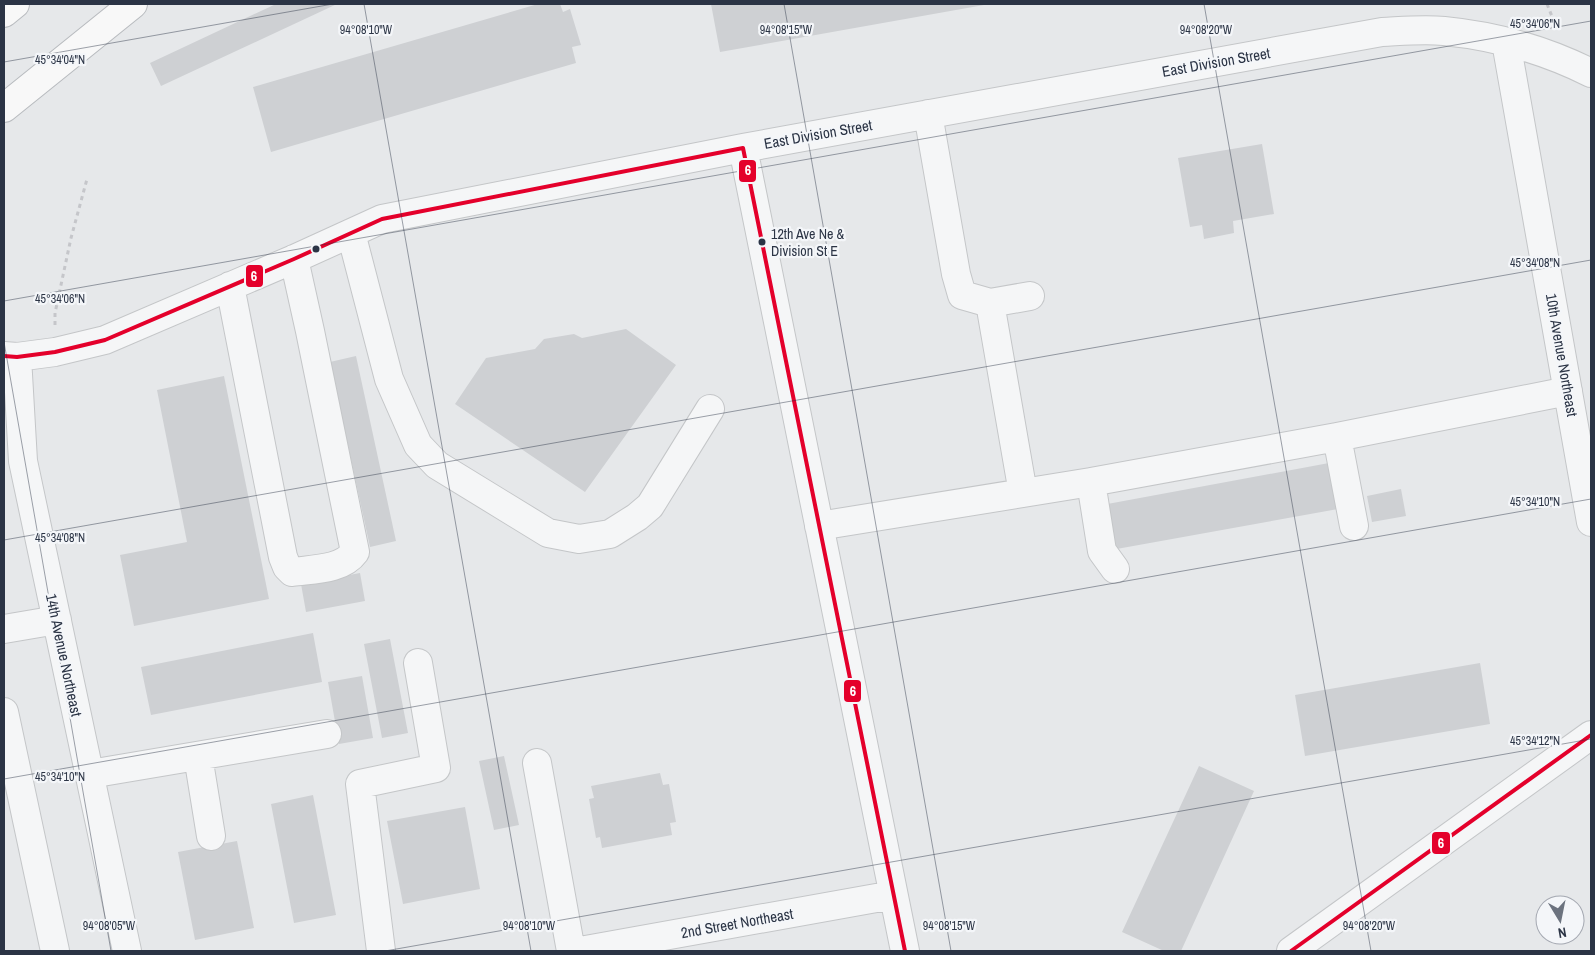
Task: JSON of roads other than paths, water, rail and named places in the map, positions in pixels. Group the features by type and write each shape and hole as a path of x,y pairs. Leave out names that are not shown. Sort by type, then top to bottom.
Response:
{"highway":[{"path":"4,13 15,4"},
{"path":"4,108 133,4"}],"street":[{"name":"East Division Street","path":"10,357 55,352 105,340 382,219 744,148 1382,32 1442,31 1506,42 1562,58 1591,73"},
{"name":"10th Avenue Northeast","path":"1506,42 1591,522"},
{"path":"928,114 956,274 962,295 990,303 1030,296"},
{"path":"744,148 905,951"},
{"path":"351,233 389,379 418,445 437,465 548,533 579,539 610,534 637,517 650,506 710,409"},
{"path":"230,286 282,557 292,572 341,564 350,559 355,552 294,259"},
{"path":"990,303 1023,493"},
{"name":"14th Avenue Northeast","path":"10,357 13,463 57,620 127,951"},
{"path":"819,526 1091,482 1337,437 1568,391"},
{"path":"1337,437 1354,526"},
{"path":"1091,482 1102,552 1115,570"},
{"path":"4,629 57,620"},
{"path":"381,951 360,784 436,768 418,664"},
{"path":"4,712 55,951"},
{"path":"90,774 327,734"},
{"path":"1299,949 1591,735"},
{"path":"198,756 211,836"},
{"path":"537,764 571,951"},
{"name":"2nd Street Northeast","path":"580,951 893,895"}],"place":[{"name":"12th Ave Ne & Division St E","path":"762,242"}]}
